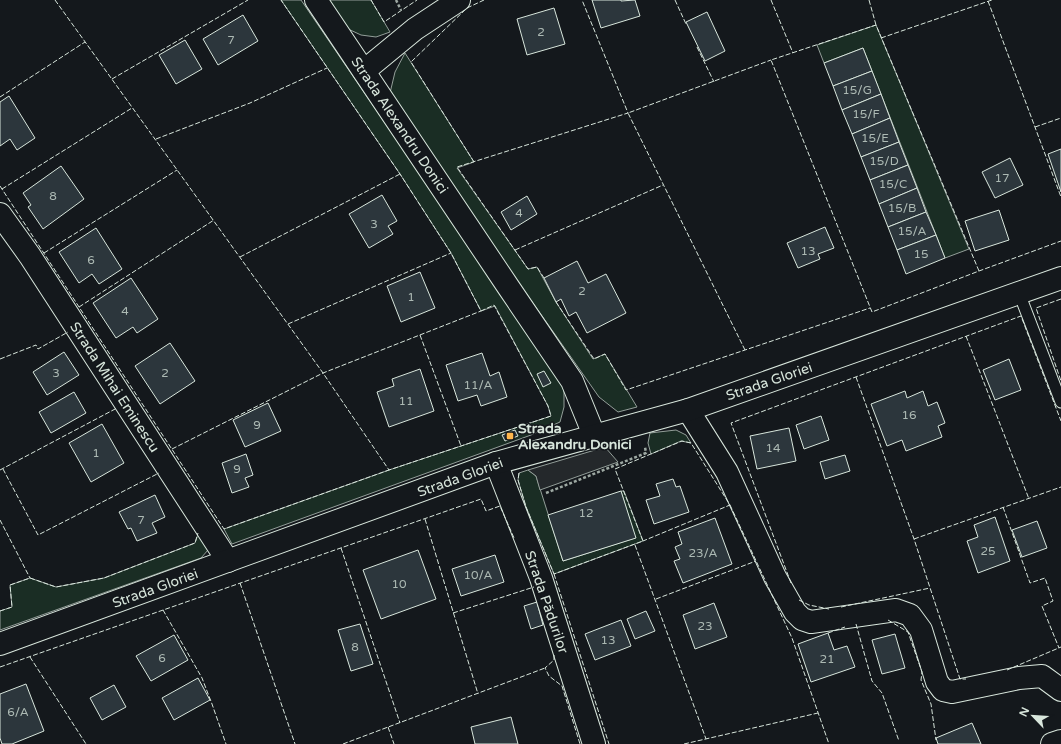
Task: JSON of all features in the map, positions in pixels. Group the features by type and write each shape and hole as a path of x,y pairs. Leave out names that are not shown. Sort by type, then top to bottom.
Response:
{"street":[{"name":"Strada Alexandru Donici","path":"316,0 572,381 594,435"},
{"path":"364,71 416,29 458,0"},
{"name":"Strada Mihai Eminescu","path":"0,214 55,295 228,561"},
{"name":"Strada Gloriei","path":"0,644 496,463 688,410 1061,278"},
{"path":"688,410 727,472 775,577 795,612 802,619 811,622 896,610 910,615 921,630 937,682 943,690 952,692 1019,678 1042,676 1061,690"},
{"name":"Strada Pădurilor","path":"496,463 541,578 594,744"},
{"path":"1052,744 1061,741"}],"lane":[{"path":"1019,293 1061,402"}],"path":[{"path":"546,493 646,453 639,423"}],"green space":[{"path":"281,0 301,0 564,385 564,407 560,422 531,435 232,544 224,529 389,470 551,416 548,406 495,306 481,311 451,253 400,174"},
{"path":"327,0 371,0 390,32 376,37 361,35 346,28"},
{"path":"876,25 969,249 945,258 863,48 824,63 817,45"},
{"path":"405,53 474,162 457,168 528,269 537,267 556,302 593,359 605,354 637,407 618,412 599,397 393,104 390,93 395,72"},
{"path":"676,430 686,435 691,443 681,441 651,454 648,443 650,433"},
{"path":"528,470 536,476 563,561 635,538 621,491 624,491 643,541 554,574 526,507 518,480 519,473"},
{"path":"198,534 208,550 201,558 0,630 0,611 12,607 10,585 30,578 56,587 104,578 195,543"}],"shaded area":[{"path":"605,447 618,462 540,490 536,476 528,470"}],"building":[{"path":"592,0 635,0 640,16 601,28"},
{"path":"554,8 565,44 527,55 517,19"},
{"path":"707,12 725,51 705,61 686,22"},
{"path":"243,15 258,41 218,65 203,39"},
{"path":"185,40 202,69 176,84 159,55"},
{"path":"863,48 872,71 833,86 824,63"},
{"path":"872,71 881,94 842,110 833,86"},
{"path":"881,94 890,118 852,134 842,110"},
{"path":"9,96 35,138 17,150 10,139 0,146 0,102"},
{"path":"890,118 899,142 861,157 852,134"},
{"path":"899,142 908,165 870,180 861,157"},
{"path":"1061,149 1061,192 1048,154"},
{"path":"1010,158 1023,185 995,198 982,172"},
{"path":"908,165 917,188 879,204 870,180"},
{"path":"61,166 84,199 43,229 28,207 31,205 23,193"},
{"path":"917,188 926,212 888,227 879,204"},
{"path":"382,195 397,221 388,226 393,234 369,248 349,214"},
{"path":"527,196 537,214 511,230 501,212"},
{"path":"999,210 1009,240 975,251 965,221"},
{"path":"926,212 936,235 897,250 888,227"},
{"path":"825,227 834,248 818,254 820,259 798,268 787,243"},
{"path":"96,228 122,269 99,284 92,274 79,283 59,252"},
{"path":"936,235 945,258 906,274 897,250"},
{"path":"577,261 588,283 606,274 626,313 587,333 576,312 569,316 561,299 556,302 544,278"},
{"path":"420,272 435,308 401,322 387,286"},
{"path":"131,278 158,319 137,333 133,327 116,338 93,303"},
{"path":"170,343 195,381 160,404 135,366"},
{"path":"64,352 79,375 47,395 33,372"},
{"path":"482,353 490,376 499,372 507,397 481,406 477,395 458,401 446,365"},
{"path":"1009,359 1021,390 995,400 983,370"},
{"path":"420,369 434,411 389,427 377,392 394,386 392,379"},
{"path":"544,371 551,383 543,387 537,374"},
{"path":"905,391 907,398 923,391 928,406 937,402 945,423 938,426 942,437 906,451 902,440 887,446 871,404"},
{"path":"74,392 86,413 51,433 39,412"},
{"path":"268,403 281,431 245,447 233,420"},
{"path":"821,416 829,440 804,449 796,425"},
{"path":"102,424 124,463 91,482 69,443"},
{"path":"789,428 796,461 757,469 750,436"},
{"path":"515,430 518,436 505,441 502,435"},
{"path":"246,454 253,475 245,478 249,487 232,493 222,463"},
{"path":"845,455 850,471 825,479 820,462"},
{"path":"673,479 676,487 680,486 689,512 654,524 646,500 660,496 656,484"},
{"path":"621,491 636,538 563,561 548,515"},
{"path":"155,495 165,517 152,523 157,533 137,541 131,528 128,529 119,512"},
{"path":"995,517 1010,561 978,573 967,541 978,537 974,525"},
{"path":"715,518 732,564 683,583 674,561 680,559 675,547 682,544 678,532"},
{"path":"1037,521 1047,548 1022,557 1012,530"},
{"path":"418,550 436,599 381,619 363,570"},
{"path":"495,555 504,582 461,596 452,569"},
{"path":"537,602 543,625 531,629 524,606"},
{"path":"714,603 727,637 695,649 683,615"},
{"path":"646,611 655,631 635,639 627,619"},
{"path":"621,620 631,646 595,660 585,634"},
{"path":"360,624 373,664 351,671 338,630"},
{"path":"828,633 834,650 847,646 855,667 811,682 798,644"},
{"path":"895,634 905,668 882,674 872,640"},
{"path":"174,635 188,660 151,681 136,656"},
{"path":"198,678 210,700 174,720 162,698"},
{"path":"26,684 44,731 12,744 2,744 0,738 0,694"},
{"path":"114,685 126,707 102,720 90,698"},
{"path":"511,717 518,744 475,744 471,727"},
{"path":"972,723 981,744 938,744 936,738"}],"fence":[{"path":"55,0 323,373 389,470 551,416 548,406 494,305 481,311 451,253 400,174 281,0"},
{"path":"112,79 248,0"},
{"path":"371,0 384,22 417,0"},
{"path":"474,162 411,62 467,8 484,0"},
{"path":"544,278 537,267 528,269 457,167 628,113 582,0"},
{"path":"675,0 686,24"},
{"path":"771,0 793,53"},
{"path":"869,0 876,25"},
{"path":"881,38 992,0"},
{"path":"988,1 1061,197"},
{"path":"979,271 876,25 771,60 872,312 1061,241"},
{"path":"0,97 85,42"},
{"path":"697,47 714,82"},
{"path":"745,350 628,113 771,60"},
{"path":"156,139 250,103 327,68"},
{"path":"2,189 132,108"},
{"path":"1035,127 1061,118"},
{"path":"44,253 177,170"},
{"path":"240,257 400,174"},
{"path":"515,250 663,185"},
{"path":"0,186 224,529 389,470"},
{"path":"79,307 214,220"},
{"path":"288,324 451,253"},
{"path":"1061,299 1036,308 1061,381"},
{"path":"556,302 594,359 605,354 626,390 870,308"},
{"path":"172,449 323,373 481,311"},
{"path":"791,583 731,423 1021,316 1061,421"},
{"path":"0,359 36,345 38,349 68,332"},
{"path":"420,335 461,446"},
{"path":"966,336 1029,499"},
{"path":"856,377 914,539 960,679 966,679"},
{"path":"0,470 117,408"},
{"path":"519,473 518,480 526,507 554,574 643,541 615,469 682,441 691,443 730,505 643,541"},
{"path":"3,469 38,535 159,473"},
{"path":"914,539 1061,487"},
{"path":"0,667 481,499 486,511 500,506 514,538"},
{"path":"730,505 792,638 829,744"},
{"path":"1003,507 1030,583 1045,578 1053,601 1042,606 1059,648"},
{"path":"425,519 478,694"},
{"path":"0,520 30,578"},
{"path":"0,611 12,607 10,585 30,578 56,587 104,578 195,543 198,533"},
{"path":"635,545 706,739"},
{"path":"341,548 400,723"},
{"path":"656,599 756,561"},
{"path":"554,574 609,744"},
{"path":"240,583 295,744"},
{"path":"453,613 534,587"},
{"path":"841,607 930,588"},
{"path":"799,600 809,605 829,609"},
{"path":"163,610 202,678 226,744"},
{"path":"888,620 908,632 922,672 921,680 931,704 936,740"},
{"path":"856,624 872,681 882,693 899,741"},
{"path":"828,633 845,627"},
{"path":"1007,670 1061,647"},
{"path":"554,655 554,660 545,668 549,676 562,686 580,744"},
{"path":"30,657 86,744"},
{"path":"343,744 545,668"},
{"path":"684,744 818,713"},
{"path":"388,727 394,744"}],"place":[{"name":"Strada Alexandru Donici","path":"510,436"}]}
